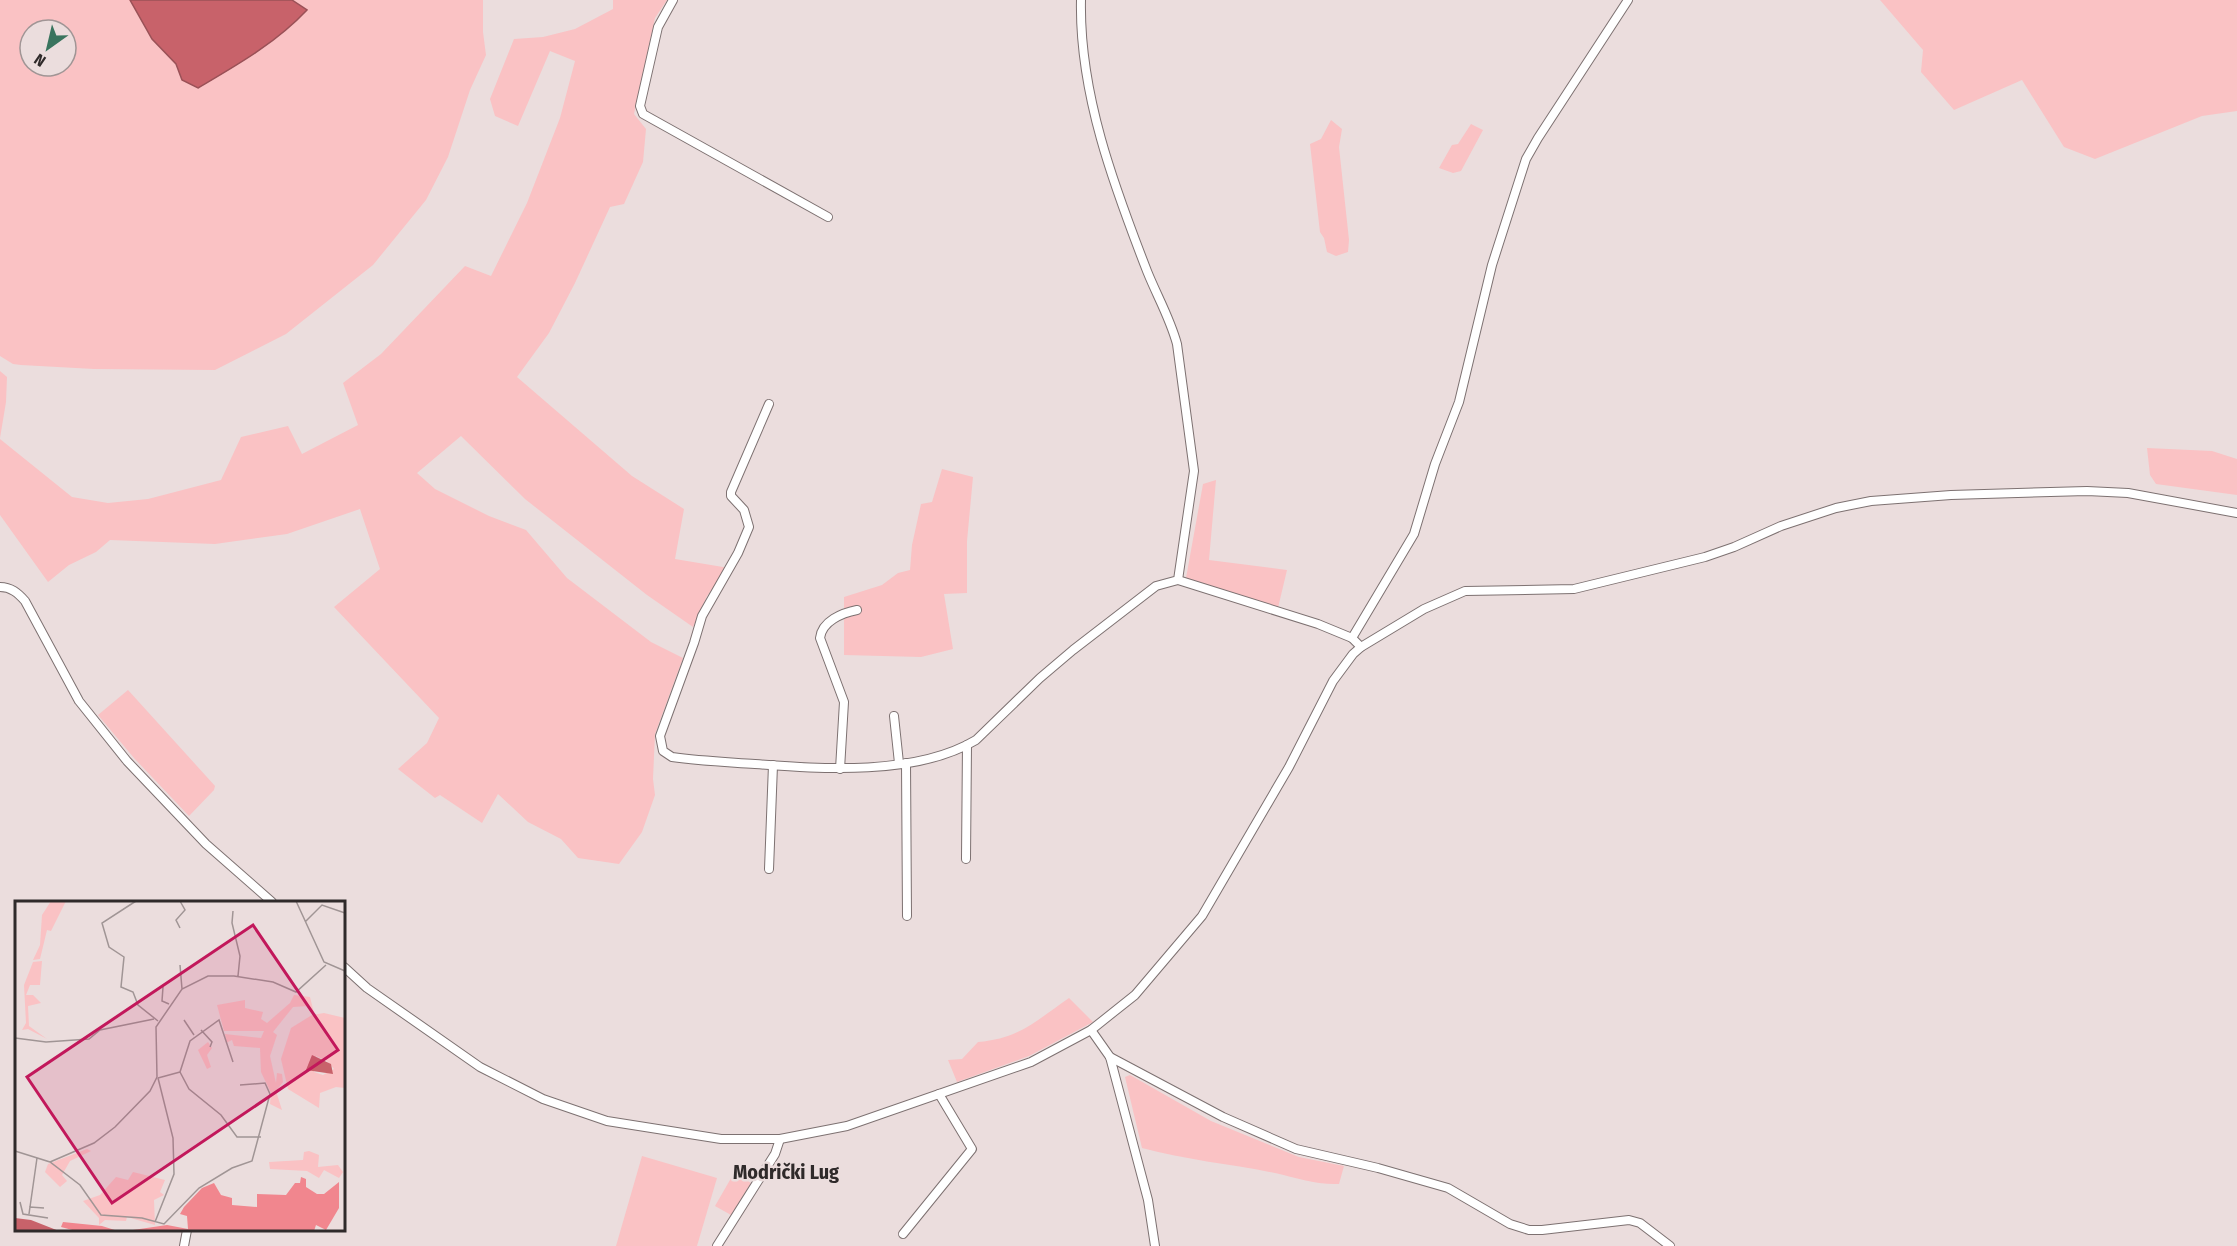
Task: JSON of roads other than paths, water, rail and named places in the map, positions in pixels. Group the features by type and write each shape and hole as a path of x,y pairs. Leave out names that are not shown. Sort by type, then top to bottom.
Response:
{"street":[{"path":"673,0 658,27 640,106 643,114 828,217"},
{"path":"1081,0 1082,47 1092,101 1107,157 1148,272 1173,329 1177,344 1194,471 1178,580"},
{"path":"1352,638 1414,534 1435,464 1459,402 1492,265 1526,159 1628,0"},
{"path":"769,404 731,492 731,496 744,510 748,527 738,554 702,616 660,736 663,751 672,757 840,769 903,763 967,745 976,740 1040,678 1073,650 1156,586 1178,580 1318,624 1352,638 1361,647"},
{"path":"345,968 367,988 480,1067 543,1099 607,1121 721,1139 780,1139 847,1126 1031,1062 1091,1030 1135,995 1202,916 1289,767 1334,681 1353,654 1424,609 1465,591 1574,589 1705,557 1781,526 1836,508 1871,501 1951,495 2086,491 2128,493 2237,513"},
{"path":"0,587 16,592 25,601 79,701 127,761 206,844 270,901"},
{"path":"840,769 844,702 824,651 821,633 828,623 840,615 857,610"},
{"path":"894,716 903,763 907,916"},
{"path":"966,859 967,745"},
{"path":"770,869 773,765"},
{"path":"1091,1030 1110,1058 1142,1178 1155,1246"},
{"path":"1110,1058 1223,1117 1296,1149 1378,1168 1448,1188 1510,1224 1529,1230 1542,1230 1629,1220 1640,1223 1670,1246"},
{"path":"903,1234 972,1149 939,1094"},
{"path":"717,1246 775,1154 780,1139"},
{"path":"184,1246 187,1231"}],"district":[{"name":"Modrički Lug","path":"786,1172"}]}
